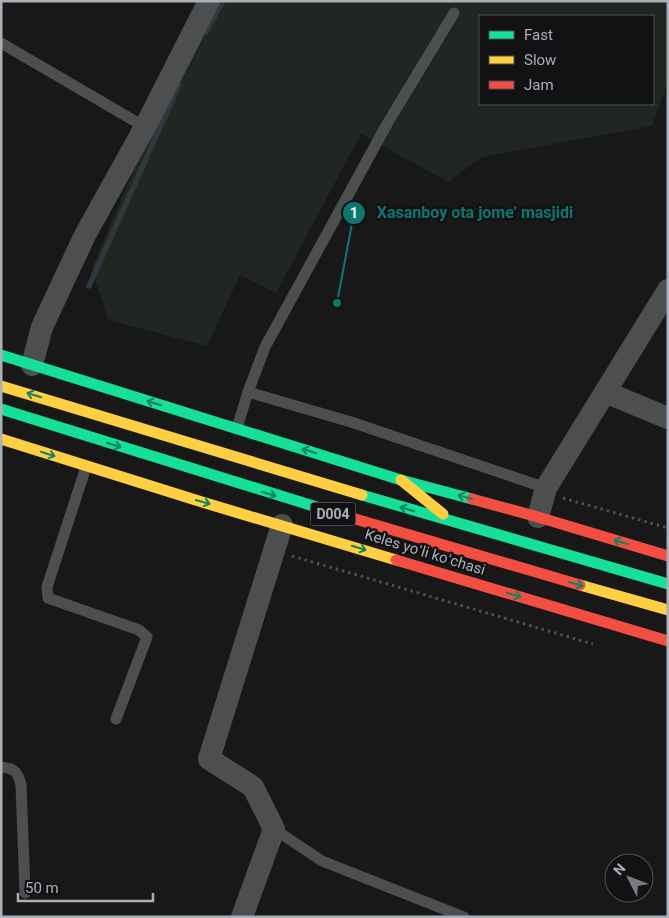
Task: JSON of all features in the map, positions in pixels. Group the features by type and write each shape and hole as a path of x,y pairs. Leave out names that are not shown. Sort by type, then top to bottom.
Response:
{"main road":[{"path":"1,356 402,480 538,517 668,556"},
{"name":"D004","path":"1,386 454,523 668,584"},
{"name":"Keles yoʻli koʻchasi","path":"1,409 291,501 668,610"},
{"name":"Keles yoʻli koʻchasi","path":"1,439 86,467 668,641"},
{"path":"402,480 454,523"}],"street":[{"path":"32,365 42,327 85,235 145,127 209,1"},
{"path":"538,517 605,392 668,290"},
{"path":"605,392 668,418"},
{"path":"242,917 274,829 253,787 209,759 282,525"}],"lane":[{"path":"237,428 248,392 265,348 387,124 454,13"},
{"path":"1,43 145,127"},
{"path":"248,392 351,422 551,492"},
{"path":"86,467 47,587 48,598 139,630 147,637 116,719"},
{"path":"1,767 11,768 19,775 21,785 25,893"},
{"path":"274,829 322,861 464,917"}],"path":[{"path":"551,492 668,528"}],"shaded area":[{"path":"213,1 668,1 668,81 652,126 482,157 448,182 361,134 276,293 240,275 207,346 108,320 92,268 192,34"}],"waterway":[{"path":"206,32 223,1"},
{"path":"89,286 179,85"}],"traffic: fast":[{"path":"1,355 401,480 472,499"},
{"path":"1,409 352,518"},
{"path":"362,495 668,584"}],"traffic: slow":[{"path":"1,386 362,495"},
{"path":"1,439 396,560"},
{"path":"401,480 443,514"},
{"path":"580,585 668,610"}],"traffic: jam":[{"path":"472,499 668,556"},
{"path":"352,518 580,585"},
{"path":"396,560 668,641"}],"place":[{"name":"Xasanboy ota jome’ masjidi","path":"337,303"}]}
